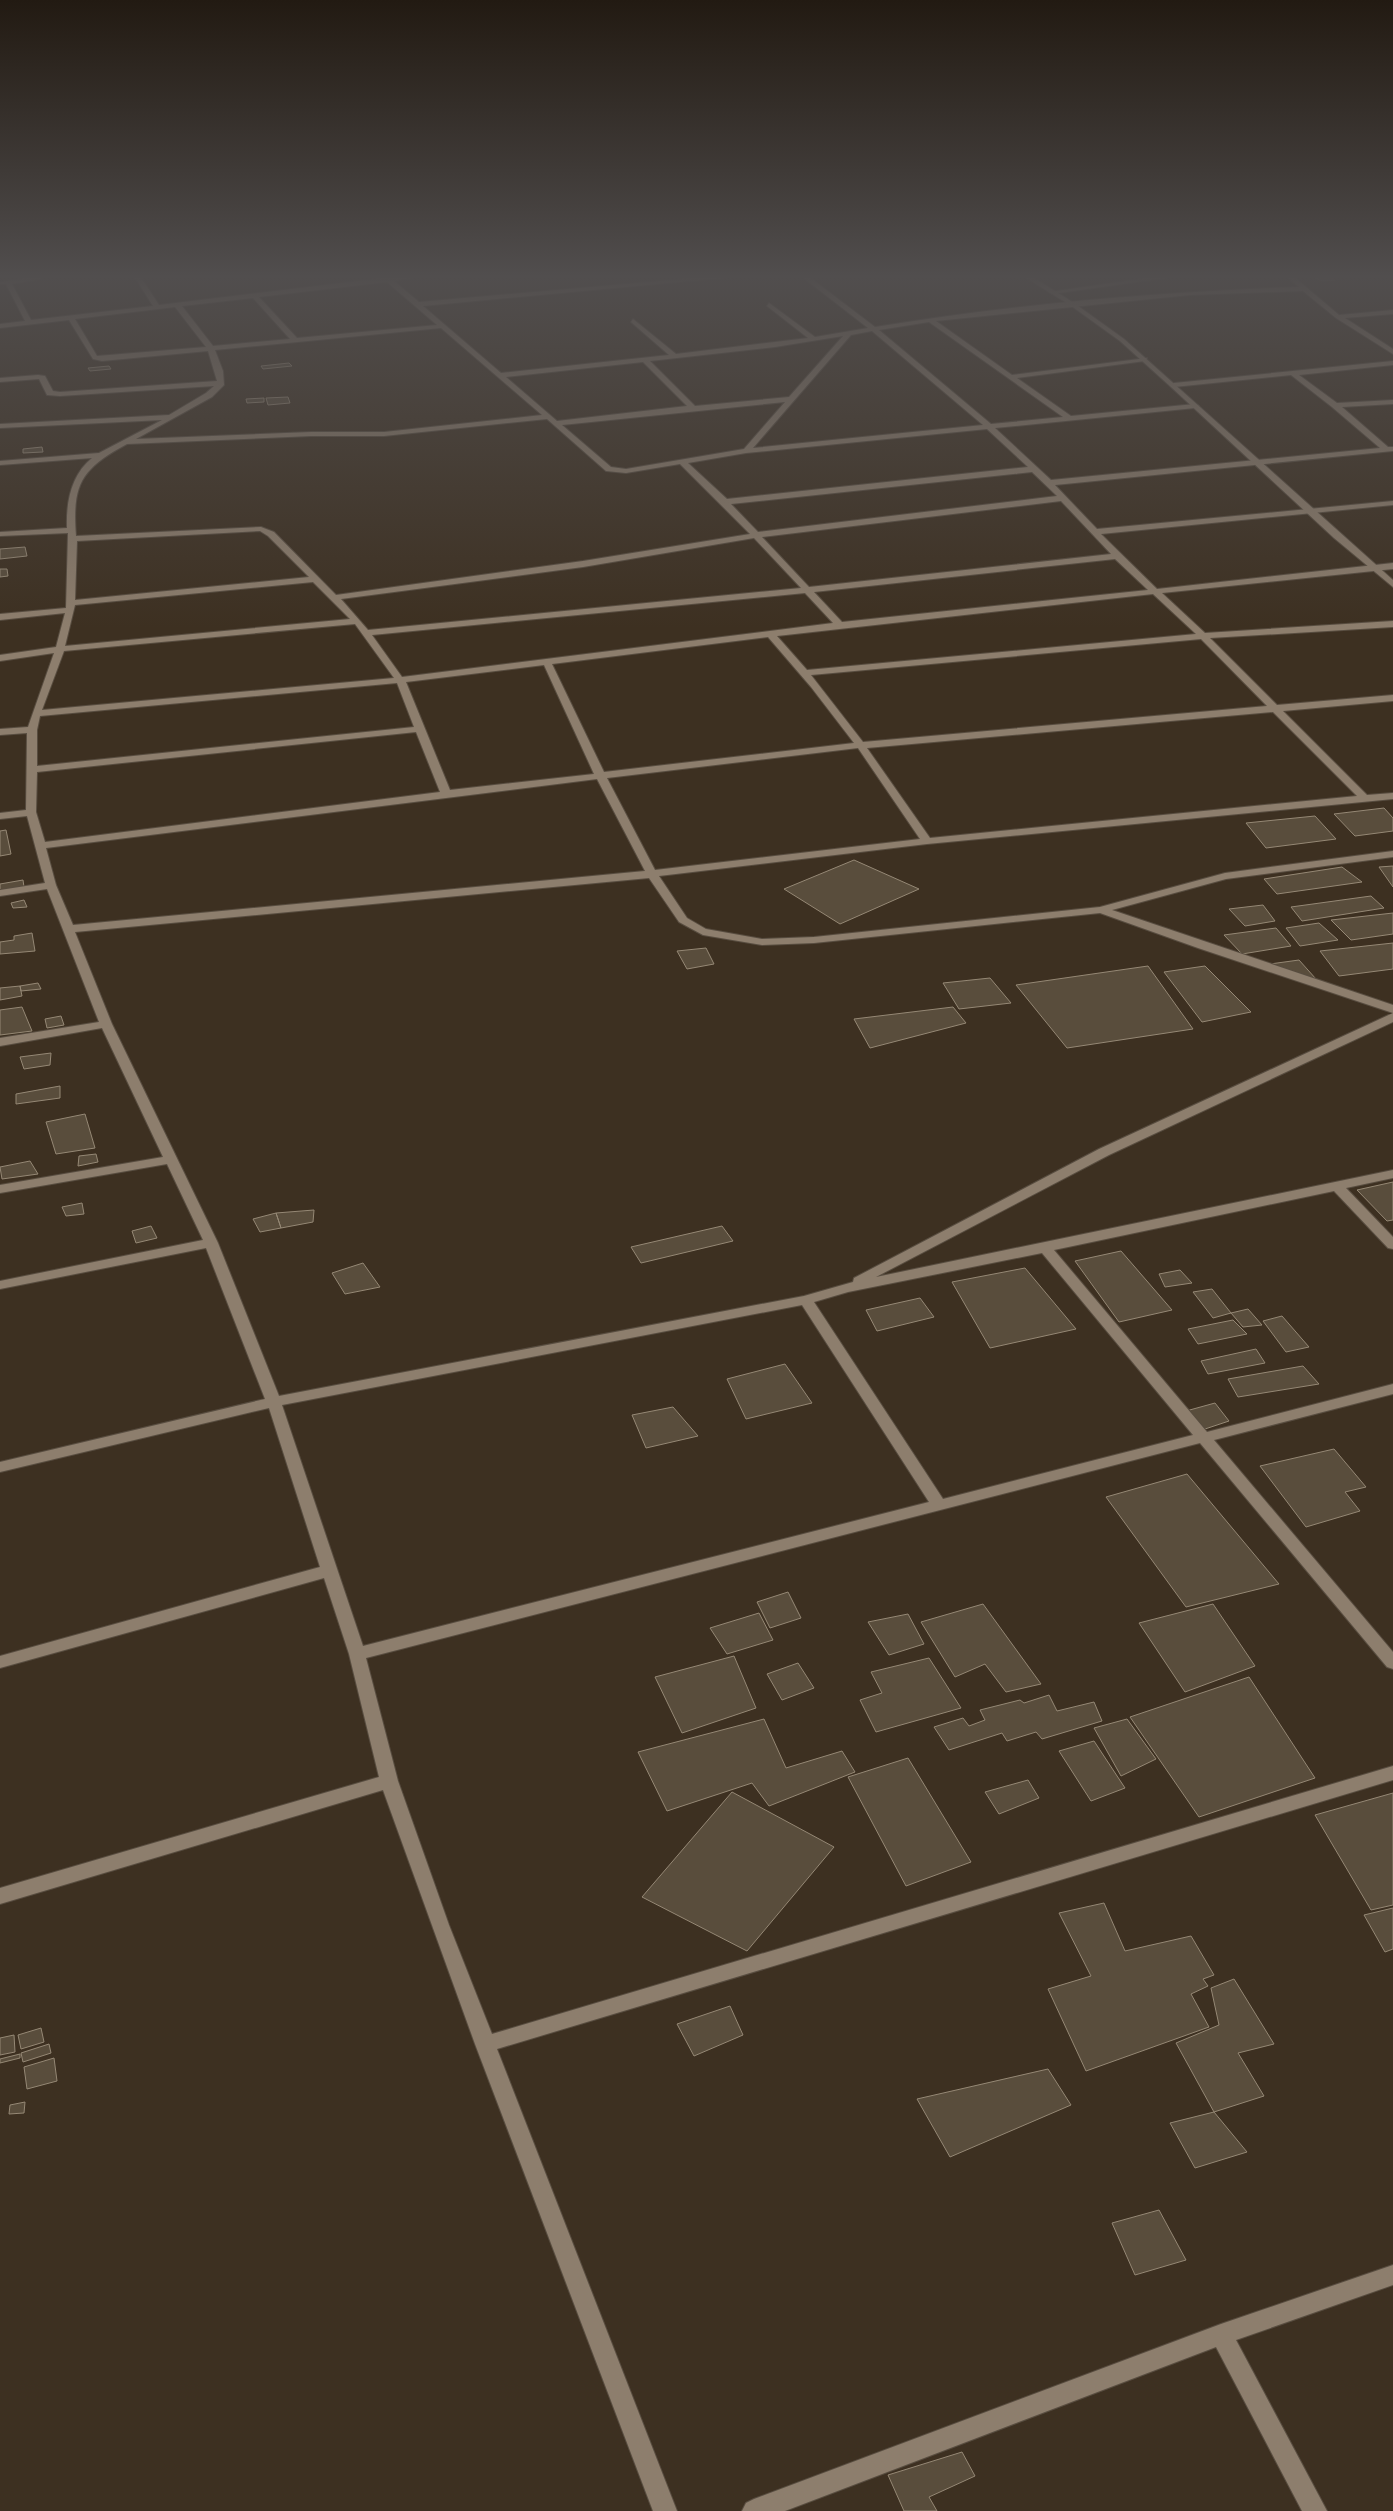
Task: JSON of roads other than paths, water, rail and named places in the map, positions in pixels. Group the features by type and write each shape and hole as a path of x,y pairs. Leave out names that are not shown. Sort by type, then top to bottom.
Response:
{"street":[{"path":"52,393 72,393"},
{"path":"211,393 172,417 101,455 87,466 79,478 70,508 70,607 60,649 36,712 32,730 31,812 51,885 106,1024 211,1243 274,1402 331,1570 357,1654 389,1781 485,2044 665,2511"},
{"path":"521,393 609,469 626,472 746,451 987,425 1195,406"},
{"path":"678,393 693,408"},
{"path":"746,451 797,393"},
{"path":"950,393 1034,468 1117,556 1203,636 1365,799"},
{"path":"1033,393 1068,417"},
{"path":"1182,393 1312,513 1393,584"},
{"path":"1319,393 1390,450"},
{"path":"556,423 792,399"},
{"path":"1335,405 1393,402"},
{"path":"0,426 172,417"},
{"path":"122,443 311,434 384,434 548,417"},
{"path":"1049,483 1390,450"},
{"path":"0,463 101,455"},
{"path":"682,462 756,535 840,625"},
{"path":"724,502 1034,468"},
{"path":"332,598 583,564 756,535 1063,498"},
{"path":"1095,532 1393,504"},
{"path":"0,534 71,531 261,529 271,534 367,632 400,680 446,794"},
{"path":"367,632 806,590 1117,556"},
{"path":"36,712 400,680 772,636 840,625 1393,566"},
{"path":"0,617 313,579"},
{"path":"0,658 60,649 357,621"},
{"path":"806,673 1203,636 1393,624"},
{"path":"772,636 806,673 862,745 927,841"},
{"path":"548,662 600,775 652,874 683,920 703,932 762,942 814,940 1101,910 1225,876 1393,854"},
{"path":"39,846 600,775 862,745 1277,710 1393,698"},
{"path":"32,769 421,729"},
{"path":"0,732 32,730"},
{"path":"69,929 652,874 927,841 1393,796"},
{"path":"0,816 31,812"},
{"path":"0,894 51,885"},
{"path":"1101,910 1184,940 1393,1009"},
{"path":"845,1288 1104,1152 1393,1017"},
{"path":"0,1042 106,1024"},
{"path":"0,1189 170,1160"},
{"path":"0,1467 274,1402 806,1300 845,1288 1045,1248 1393,1174"},
{"path":"1338,1186 1393,1246"},
{"path":"0,1285 211,1243"},
{"path":"1045,1248 1393,1663"},
{"path":"806,1300 939,1505"},
{"path":"357,1654 1393,1389"},
{"path":"0,1662 331,1570"},
{"path":"485,2044 1393,1773"},
{"path":"0,1896 389,1781"},
{"path":"754,2511 1222,2336 1393,2275"},
{"path":"1222,2336 1315,2511"}]}
